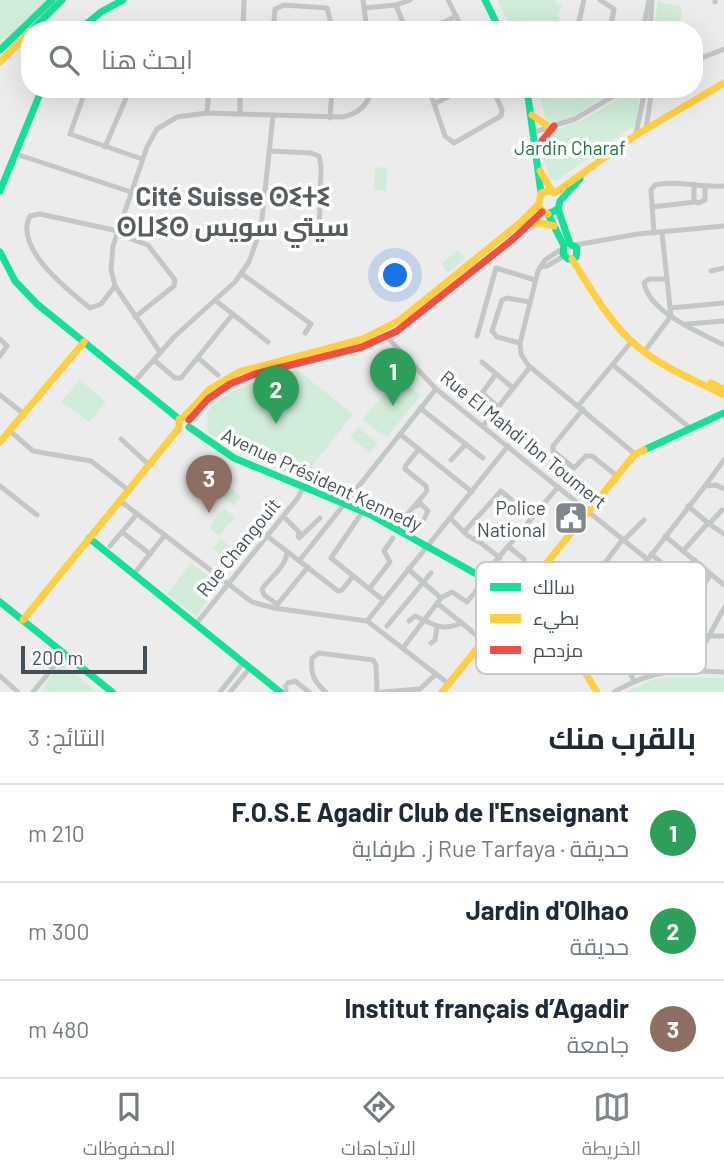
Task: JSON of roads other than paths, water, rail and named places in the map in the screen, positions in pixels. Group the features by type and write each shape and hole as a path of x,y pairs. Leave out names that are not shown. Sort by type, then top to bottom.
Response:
{"main road":[{"path":"30,21 52,0"},
{"path":"41,21 62,0"},
{"path":"90,21 123,0"},
{"path":"485,0 496,21"},
{"path":"0,50 21,30"},
{"path":"0,62 21,41"},
{"path":"703,96 724,83"},
{"path":"0,191 38,98"},
{"path":"528,98 541,193 537,199 542,210 632,341 657,360 724,395"},
{"path":"541,193 553,192 585,173 636,135 699,98"},
{"path":"531,115 551,126 536,154"},
{"path":"539,170 559,205 570,251 625,328 647,348 724,389"},
{"path":"23,620 209,389 239,372 363,339 400,320 521,222 542,210 559,205 585,173"},
{"path":"547,181 554,184 570,182"},
{"path":"185,420 221,387 241,378 387,337 488,258 542,210"},
{"path":"529,224 554,226"},
{"name":"Avenue Président Kennedy","path":"0,252 9,273 22,289 134,382 234,458 363,511 476,572"},
{"path":"0,442 84,342"},
{"path":"548,562 635,454 724,413"},
{"path":"89,538 247,665 286,688"},
{"path":"0,602 112,692"},
{"path":"442,692 476,650"},
{"name":"Avenue Président Kennedy","path":"585,674 597,692"}],"street":[{"path":"243,21 244,0"},
{"path":"363,0 366,21"},
{"path":"364,8 396,5 410,0"},
{"path":"449,0 458,21"},
{"path":"579,21 584,0"},
{"path":"600,0 614,9 612,21"},
{"path":"646,21 651,0"},
{"path":"273,21 277,6 310,3 328,9 331,21"},
{"path":"396,5 402,21"},
{"path":"446,21 456,16"},
{"path":"703,57 724,49"},
{"path":"83,98 69,134 142,159"},
{"path":"105,147 126,98"},
{"path":"207,113 208,98"},
{"path":"240,98 240,114"},
{"path":"330,118 331,98"},
{"path":"160,352 115,286 111,259 151,138 163,125 177,117 207,113 330,118 357,113 368,98"},
{"path":"432,98 446,136 454,143 501,116 502,110 497,98"},
{"path":"434,104 446,98"},
{"path":"534,132 584,115 611,98"},
{"path":"636,135 643,98"},
{"path":"646,130 651,98"},
{"path":"134,382 175,336 242,274 250,262 261,228 274,116"},
{"path":"270,151 311,153 319,156 319,239"},
{"path":"16,154 131,192"},
{"path":"654,233 651,190 654,185 682,182 724,186"},
{"path":"694,184 695,202"},
{"path":"652,207 705,200 705,186"},
{"path":"115,286 101,304 90,308 40,262 29,239 27,225 30,216 40,214 118,232 148,245 175,280 174,286 135,317"},
{"path":"635,454 530,367 521,354 520,344 540,267 545,260 625,236 724,226"},
{"path":"647,348 671,316 662,233"},
{"path":"488,258 496,268 535,280"},
{"path":"477,336 496,268"},
{"path":"710,271 724,268"},
{"path":"242,274 311,324 305,333"},
{"path":"667,279 649,279 644,285 655,302 683,324 724,345"},
{"path":"520,344 494,336 492,331 500,302 505,298 530,302"},
{"path":"215,300 268,342"},
{"path":"670,308 724,303"},
{"path":"153,360 177,379 184,375 233,314"},
{"path":"683,324 724,321"},
{"name":"Rue El Mahdi Ibn Toumert","path":"387,337 436,388 624,540 658,562"},
{"path":"0,339 7,346 0,356"},
{"path":"617,476 590,455 574,468 552,451 581,407 632,341"},
{"path":"198,358 218,375"},
{"path":"482,362 513,388"},
{"path":"613,365 690,428"},
{"path":"483,426 530,367"},
{"path":"496,374 482,393 498,407"},
{"path":"299,561 436,388"},
{"path":"0,395 24,414"},
{"path":"420,408 483,458"},
{"path":"10,431 33,451 91,461 127,489"},
{"path":"400,434 472,492"},
{"path":"121,439 148,464"},
{"path":"451,460 466,444"},
{"path":"367,621 508,446"},
{"path":"396,529 426,491 426,486 405,467 419,449"},
{"path":"645,562 724,460"},
{"path":"705,486 716,485 724,489"},
{"path":"0,486 37,515"},
{"path":"495,562 558,487"},
{"name":"Rue Changouit","path":"196,624 303,488"},
{"path":"464,532 499,491 503,491 533,517"},
{"path":"119,500 252,602 367,621 449,684"},
{"path":"396,529 420,503 428,511 424,519"},
{"path":"688,506 724,534"},
{"path":"683,551 722,510"},
{"path":"363,511 330,557 383,600"},
{"path":"313,513 328,525"},
{"path":"110,547 137,514"},
{"path":"283,516 299,532 299,538 320,518"},
{"path":"450,517 464,532 499,558"},
{"path":"606,562 644,520"},
{"path":"122,532 150,554"},
{"path":"134,574 165,535"},
{"path":"267,536 338,591 354,576"},
{"path":"665,536 695,561"},
{"path":"369,589 390,562 384,550 393,538"},
{"path":"509,547 524,559"},
{"path":"276,606 264,595 262,589 286,558 286,552"},
{"path":"276,606 308,567"},
{"path":"408,569 476,635"},
{"path":"706,571 724,585"},
{"path":"387,626 430,573"},
{"path":"706,581 710,574"},
{"path":"403,648 440,601 452,592 467,602 476,591"},
{"path":"707,636 724,608"},
{"path":"409,621 415,616 437,627 462,623"},
{"path":"431,643 435,640 437,627"},
{"path":"707,636 724,636"},
{"path":"33,692 65,653"},
{"path":"326,692 313,679 312,662 316,654 373,660 380,692 420,689 436,674"},
{"path":"220,692 247,665"},
{"path":"230,692 247,665"},
{"path":"706,672 724,673"},
{"path":"630,674 634,681"},
{"path":"614,692 652,674"},
{"path":"0,677 18,692"},
{"path":"286,688 309,692"}],"tunnel":[{"path":"284,688 288,683"}],"place":[{"name":"F.O.S.E Agadir Club de l'Enseignant","path":"393,406"},
{"name":"Jardin d'Olhao","path":"276,424"},
{"name":"Institut français d’Agadir","path":"209,513"},
{"name":"Police National","path":"571,518"}],"district":[{"name":"Cité Suisse ⵙⵉⵜⵉ ⵙⵡⵉⵙ سيتي سويس","path":"233,210"}],"park label":[{"name":"Jardin Charaf","path":"570,147"}]}
